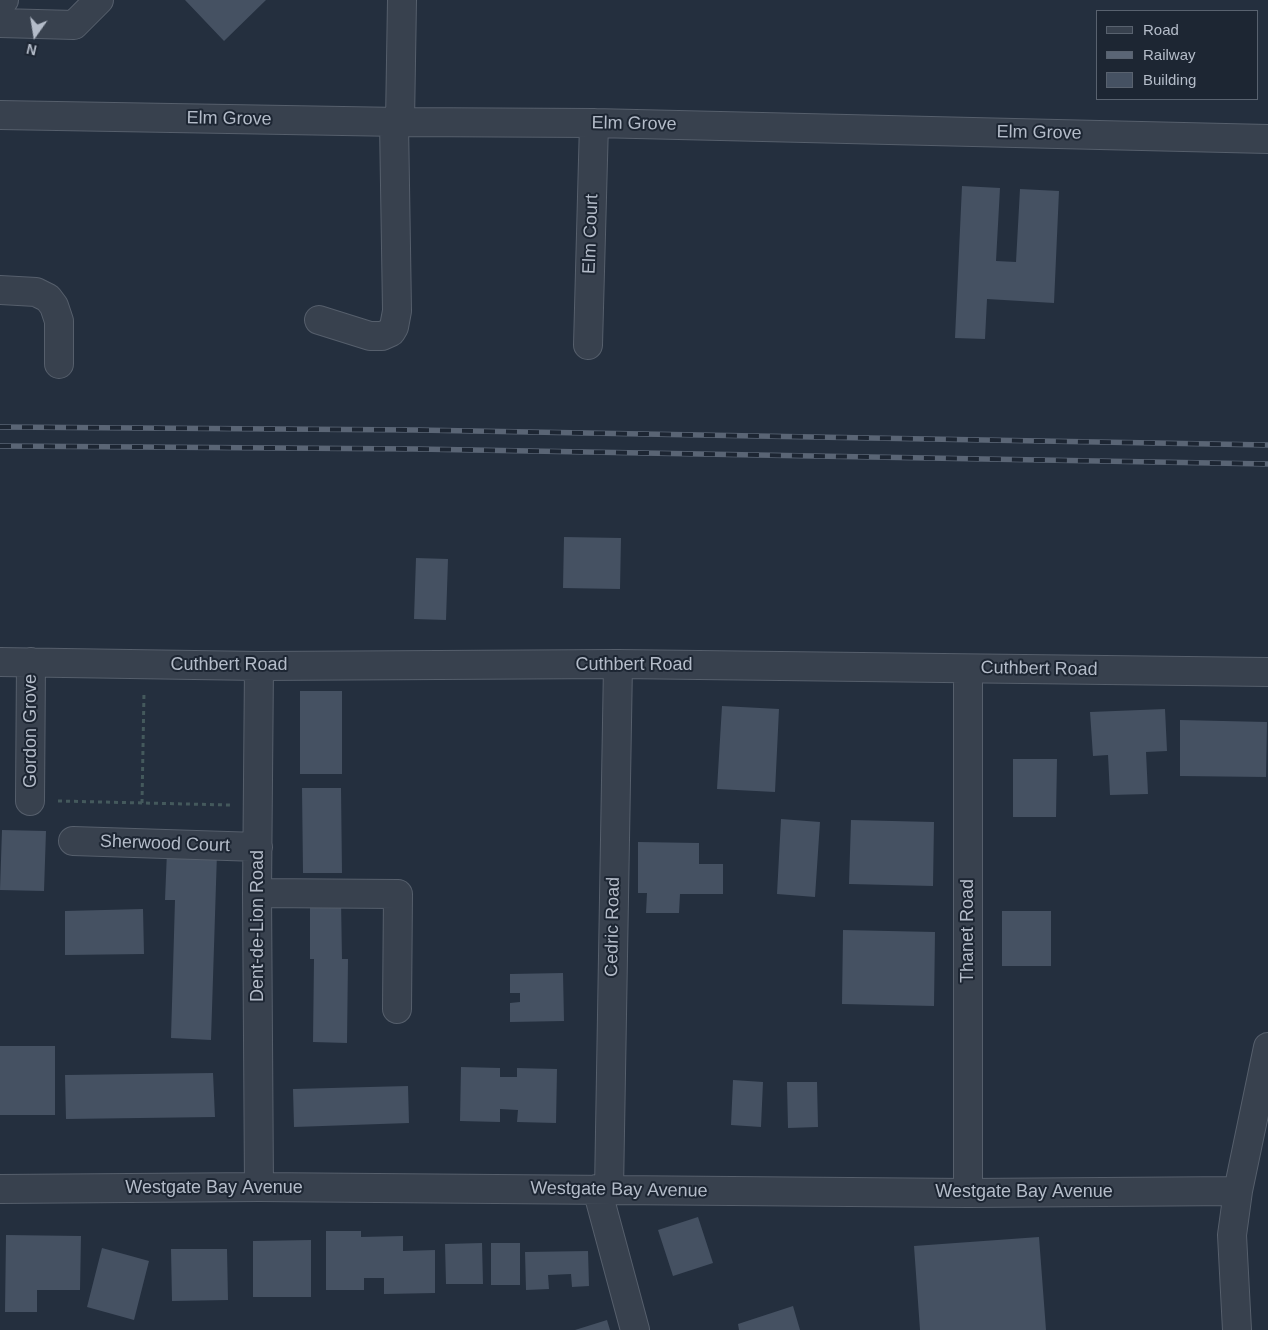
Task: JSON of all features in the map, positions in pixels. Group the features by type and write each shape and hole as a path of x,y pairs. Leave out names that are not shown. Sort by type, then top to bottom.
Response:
{"street":[{"path":"0,5 4,0"},
{"path":"0,24 74,25 99,0"},
{"path":"319,320 370,336 382,336 391,332 394,328 397,311 397,122 402,0"},
{"name":"Elm Grove","path":"0,115 397,122 594,123 1268,139"},
{"name":"Elm Court","path":"588,345 594,123"},
{"path":"0,290 36,292 48,298 54,306 59,321 59,364"},
{"name":"Cuthbert Road","path":"0,662 259,666 618,664 1268,672"},
{"name":"Gordon Grove","path":"30,801 31,662"},
{"name":"Cedric Road","path":"618,664 603,1190 635,1330"},
{"name":"Dent-de-Lion Road","path":"259,666 257,893 259,1187"},
{"name":"Thanet Road","path":"968,669 968,1193"},
{"name":"Sherwood Court","path":"73,841 258,847"},
{"path":"257,893 398,894 398,1009"},
{"path":"1237,1330 1232,1235 1238,1191 1268,1048"},
{"name":"Westgate Bay Avenue","path":"0,1189 259,1187 968,1193 1238,1191"}],"path":[{"path":"142,803 145,664"},
{"path":"30,801 258,806"}],"building":[{"path":"185,0 266,0 224,41"},
{"path":"962,186 1000,188 996,261 1016,262 1020,189 1059,191 1054,303 987,299 985,339 955,338"},
{"path":"564,537 621,538 620,589 563,588"},
{"path":"416,558 448,559 446,620 414,619"},
{"path":"300,691 342,691 342,774 300,774"},
{"path":"722,706 779,709 775,792 717,789"},
{"path":"1165,709 1167,751 1146,752 1148,794 1110,795 1108,755 1093,756 1090,712"},
{"path":"1180,720 1267,722 1266,777 1180,776"},
{"path":"1013,759 1057,759 1056,817 1013,817"},
{"path":"302,788 341,788 342,873 303,873"},
{"path":"781,819 820,822 815,897 777,894"},
{"path":"851,820 934,822 933,886 849,884"},
{"path":"2,830 46,831 44,891 0,890"},
{"path":"638,842 699,843 699,864 723,864 723,894 680,894 679,913 646,913 647,893 638,893"},
{"path":"167,851 217,853 211,1040 171,1038 175,900 165,900"},
{"path":"310,900 341,900 342,959 348,959 347,1043 313,1042 314,959 310,959"},
{"path":"143,909 144,954 65,955 65,911"},
{"path":"1002,911 1051,911 1051,966 1002,966"},
{"path":"843,930 935,932 934,1006 842,1004"},
{"path":"563,973 564,1021 510,1022 510,1003 520,1002 520,993 510,993 510,974"},
{"path":"0,1046 55,1046 55,1115 0,1115"},
{"path":"461,1067 500,1068 500,1077 517,1077 517,1068 557,1069 556,1123 517,1122 518,1110 500,1109 500,1122 460,1121"},
{"path":"213,1073 215,1117 66,1119 65,1075"},
{"path":"733,1080 763,1082 761,1127 731,1125"},
{"path":"787,1082 817,1082 818,1127 788,1128"},
{"path":"408,1086 409,1123 294,1127 293,1089"},
{"path":"698,1217 713,1263 673,1276 658,1230"},
{"path":"326,1231 361,1231 361,1237 403,1236 403,1251 435,1250 435,1293 384,1294 384,1278 364,1278 364,1290 326,1290"},
{"path":"6,1235 81,1236 80,1290 37,1290 37,1312 5,1312"},
{"path":"1039,1237 1046,1330 920,1330 914,1246"},
{"path":"311,1240 311,1297 253,1297 253,1241"},
{"path":"482,1243 483,1284 446,1284 445,1244"},
{"path":"491,1243 520,1243 520,1285 491,1285"},
{"path":"102,1248 149,1261 134,1320 87,1307"},
{"path":"171,1249 227,1249 228,1300 172,1301"},
{"path":"588,1251 589,1286 572,1287 571,1274 548,1275 549,1289 526,1290 525,1252"},
{"path":"793,1306 800,1330 739,1330 738,1324"},
{"path":"607,1320 610,1330 575,1330"}],"railway":[{"path":"0,427 416,430 1268,445"},
{"path":"0,446 416,449 1268,464"}]}
